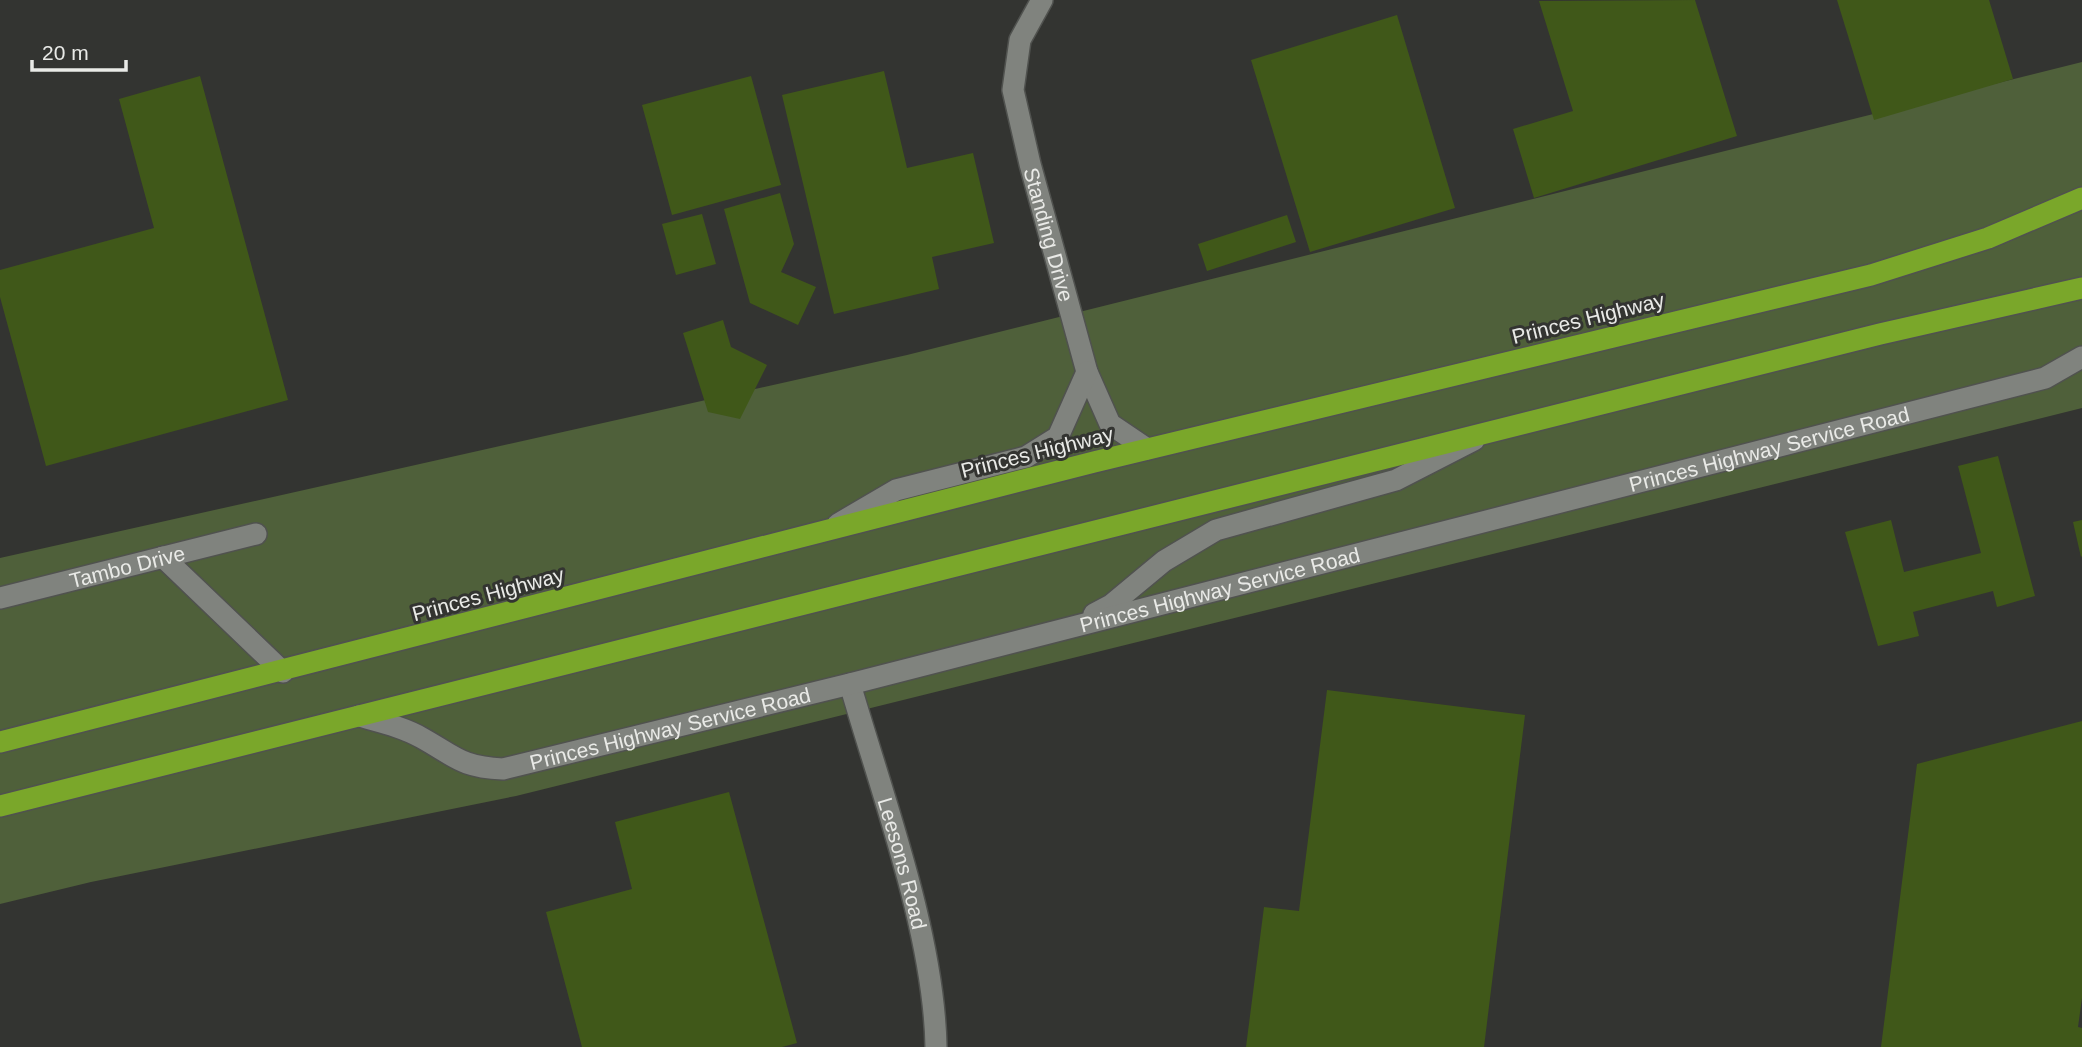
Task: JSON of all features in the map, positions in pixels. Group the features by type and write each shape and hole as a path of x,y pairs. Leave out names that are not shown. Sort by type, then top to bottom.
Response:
{"highway":[{"name":"Princes Highway","path":"0,742 283,672 1147,449 1871,275 1988,238 2082,198"},
{"path":"0,806 1880,334 2082,288"}],"street":[{"name":"Standing Drive","path":"1042,0 1020,40 1013,90 1087,372 1110,424 1147,449"},
{"name":"Princes Highway Service Road","path":"359,716 421,737 449,756 474,768 503,769 850,684 2045,378 2082,357"},
{"path":"826,531 896,490 1026,457 1058,437 1087,372"},
{"path":"1062,629 1111,606 1164,561 1216,530 1396,480 1495,430"},
{"name":"Tambo Drive","path":"0,598 256,534"},
{"path":"163,557 283,672"},
{"name":"Leesons Road","path":"850,684 916,914 935,1015 936,1047"}],"green space":[{"path":"2082,62 2082,408 516,796 91,882 0,904 0,558 907,355"}],"building":[{"path":"1695,0 1737,136 1534,198 1513,129 1573,111 1539,1"},
{"path":"1837,0 1989,0 2013,79 1874,120"},
{"path":"1397,15 1455,208 1310,252 1251,60"},
{"path":"884,71 907,168 973,153 994,243 932,257 939,289 834,314 782,95"},
{"path":"200,76 288,400 46,466 0,297 0,270 154,228 119,99"},
{"path":"751,76 781,185 672,215 642,105"},
{"path":"780,193 794,244 781,272 816,287 798,325 750,303 724,209"},
{"path":"702,214 716,264 676,275 662,224"},
{"path":"1287,215 1296,242 1207,271 1198,244"},
{"path":"723,320 731,347 767,365 740,419 708,412 683,333"},
{"path":"1998,456 2035,596 1997,607 1993,591 1913,612 1919,636 1878,646 1845,532 1891,520 1904,572 1981,553 1958,466"},
{"path":"2082,520 2082,556 2081,557 2073,522"},
{"path":"1327,690 1525,715 1484,1047 1246,1047 1264,907 1299,911"},
{"path":"2082,721 2082,998 2078,1027 2082,1028 2082,1047 1881,1047 1917,764"},
{"path":"729,792 797,1043 782,1047 582,1047 546,912 632,889 615,822"}]}
